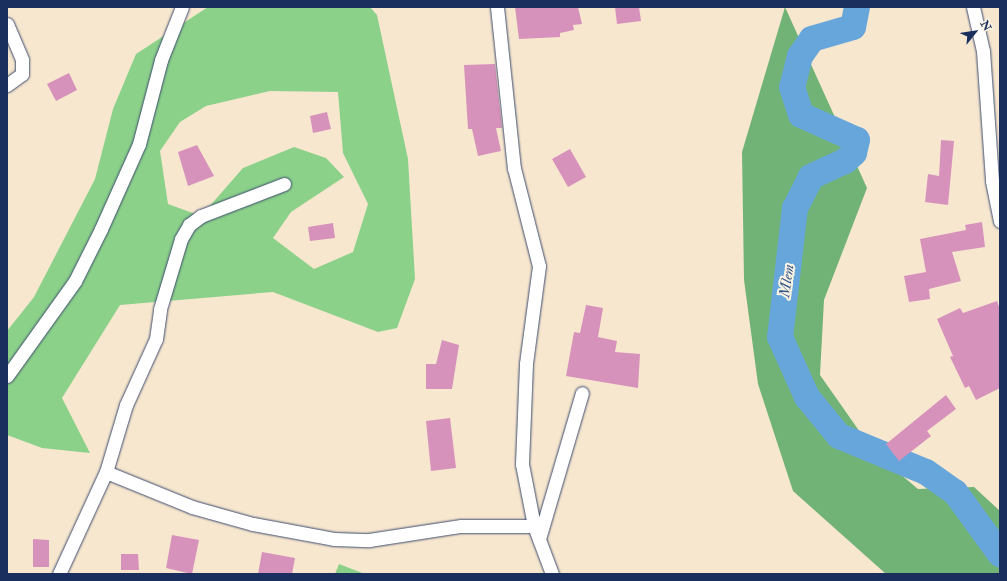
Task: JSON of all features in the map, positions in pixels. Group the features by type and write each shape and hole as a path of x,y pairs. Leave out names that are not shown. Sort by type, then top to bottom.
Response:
{"street":[{"path":"7,376 75,281 101,229 139,144 161,60 182,7"},
{"path":"497,7 514,168 539,266 526,364 522,464 534,526 552,574"},
{"path":"973,7 983,51 992,181 1000,221"},
{"path":"7,24 22,60 22,74 7,85"},
{"path":"59,574 106,472 126,405 156,339 162,302 181,239 189,225 201,216 284,184"},
{"path":"539,539 582,393"},
{"path":"106,472 192,507 253,524 334,538 369,540 461,526 534,526"}],"green space":[{"path":"208,7 370,7 377,15 408,159 415,279 397,328 378,332 273,292 120,305 62,398 90,453 42,448 7,435 7,331 34,297 95,179 113,109 136,54","holes":["270,91 338,92 343,153 368,204 353,252 314,269 273,238 291,212 344,177 326,158 294,147 243,168 201,216 168,204 160,151 180,122 206,106"]},
{"path":"785,7 867,188 824,300 820,375 874,452 918,489 974,487 1000,511 1000,574 886,574 793,491 758,384 744,280 742,152"},
{"path":"339,564 365,574 335,574"}],"building":[{"path":"515,7 578,7 582,24 573,25 574,30 560,33 560,37 519,39"},
{"path":"615,7 639,7 641,21 617,24"},
{"path":"495,64 502,128 496,128 501,151 478,156 472,129 468,129 464,65"},
{"path":"69,73 77,90 56,101 47,84"},
{"path":"327,112 331,129 313,133 310,116"},
{"path":"941,140 954,141 948,205 925,202 928,174 939,176"},
{"path":"197,145 214,176 188,186 178,152"},
{"path":"570,149 586,177 568,187 552,159"},
{"path":"982,222 985,247 952,252 961,281 929,289 930,299 909,302 904,276 926,272 920,239 966,230 965,225"},
{"path":"333,223 335,238 310,241 308,227"},
{"path":"997,301 1000,310 1000,388 976,400 969,386 965,388 950,357 953,356 937,319 960,308 963,313"},
{"path":"586,305 603,308 598,337 617,341 615,352 640,354 638,388 566,376 574,332 580,333"},
{"path":"442,340 459,345 452,389 426,389 426,364 436,364"},
{"path":"946,395 956,409 927,431 931,436 899,461 886,444"},
{"path":"450,418 456,468 431,471 426,421"},
{"path":"172,535 199,540 192,574 166,568"},
{"path":"33,539 49,540 49,567 33,567"},
{"path":"262,552 295,558 292,574 258,574"},
{"path":"121,554 138,554 139,570 121,570"}],"waterway":[{"name":"Mlem","path":"857,7 853,27 812,39 800,56 792,87 801,115 857,140 854,153 845,161 811,177 795,208 780,337 807,397 839,436 926,472 955,492 1000,554"}]}
